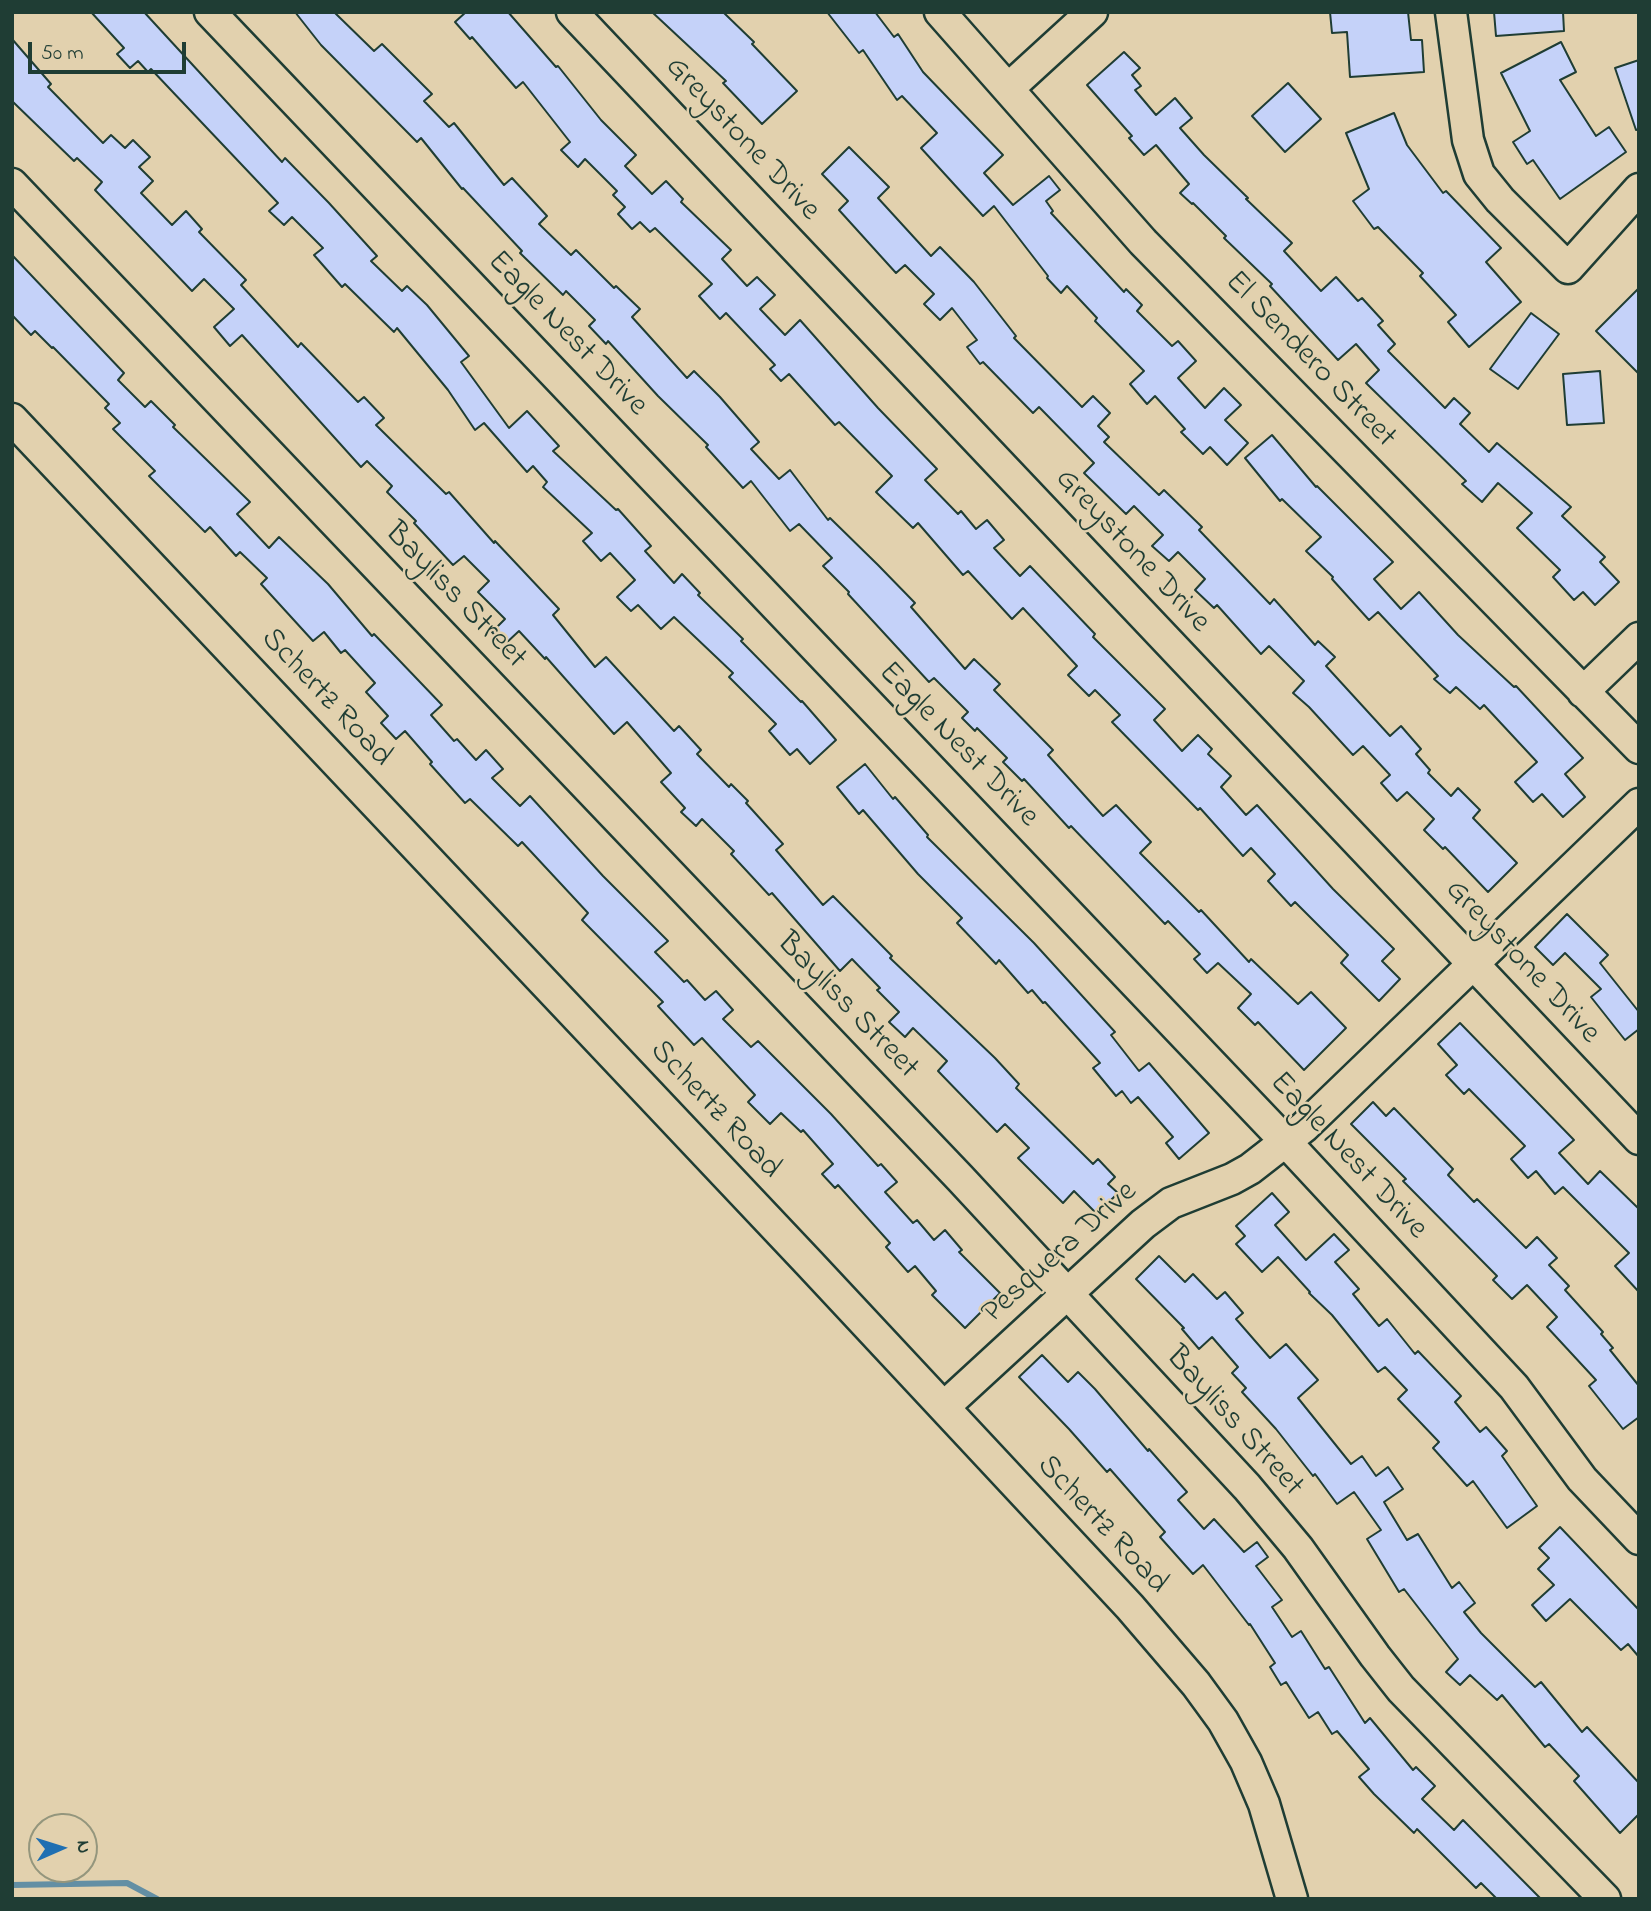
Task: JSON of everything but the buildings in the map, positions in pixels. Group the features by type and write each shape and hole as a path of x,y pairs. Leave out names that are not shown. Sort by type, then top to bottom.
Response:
{"street":[{"name":"Eagle Nest Drive","path":"210,12 1286,1142 1514,1387 1582,1479 1639,1539"},
{"name":"Greystone Drive","path":"572,12 1639,1139"},
{"name":"El Sendero Street","path":"940,12 1143,242 1639,748"},
{"path":"1009,88 1092,12"},
{"path":"1451,12 1468,140 1479,174 1500,200 1568,268 1639,189"},
{"name":"Bayliss Street","path":"12,184 1068,1294 1256,1497 1298,1548 1401,1689 1605,1899"},
{"name":"Schertz Road","path":"12,419 1130,1607 1196,1684 1223,1721 1246,1762 1264,1804 1292,1899"},
{"path":"1583,692 1639,638"},
{"name":"Pesquera Drive","path":"944,1407 1143,1224 1171,1203 1250,1169 1286,1142 1639,804"}],"waterway":[{"path":"12,1885 127,1883 157,1899"}]}
